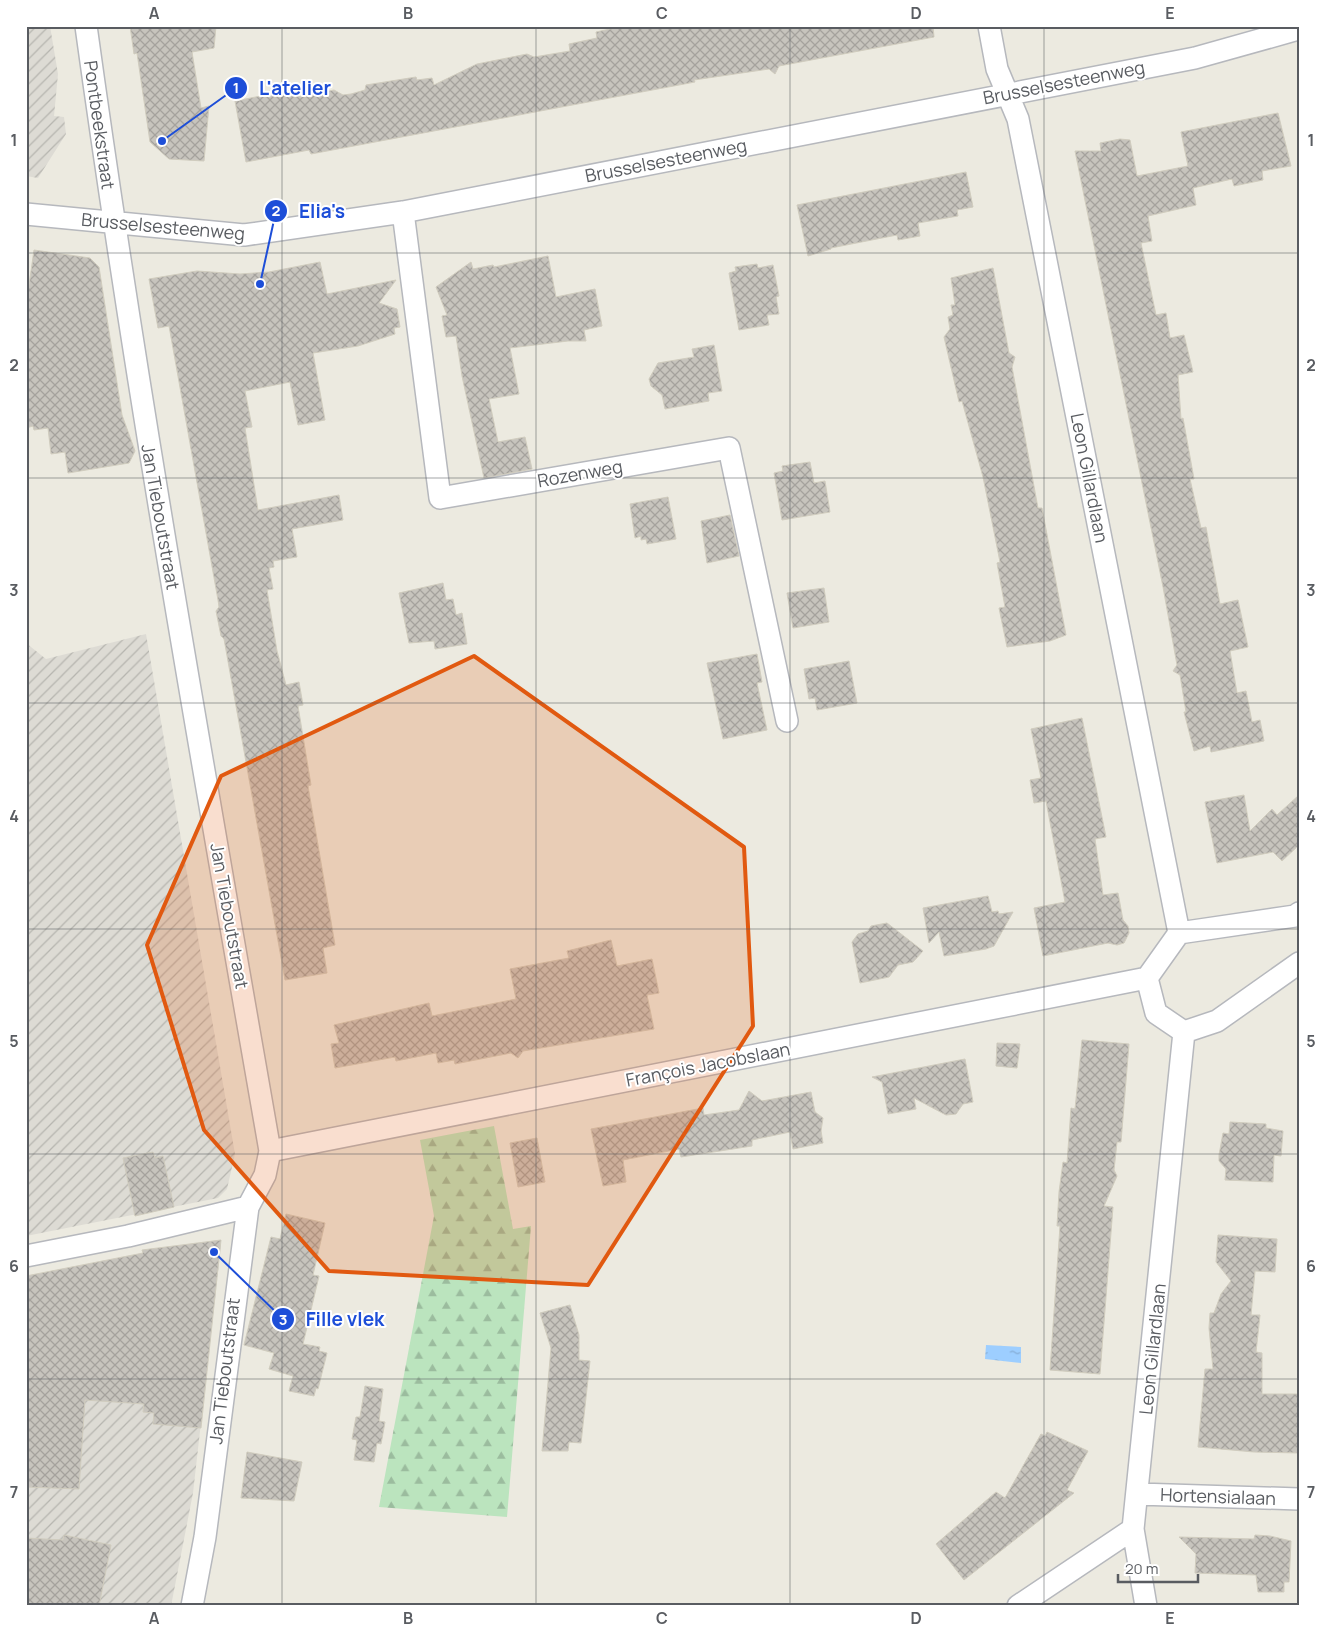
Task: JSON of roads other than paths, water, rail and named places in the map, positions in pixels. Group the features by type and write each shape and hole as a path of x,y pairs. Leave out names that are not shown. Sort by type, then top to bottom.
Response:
{"street":[{"name":"Pontbeekstraat","path":"86,26 113,224"},
{"name":"Leon Gillardlaan","path":"989,26 997,68 1018,119 1179,933"},
{"name":"Brusselsesteenweg","path":"26,214 113,224 244,235 403,212 1195,58 1295,30 1299,27"},
{"name":"Rozenweg","path":"403,212 440,498 729,448 787,721"},
{"name":"Jan Tieboutstraat","path":"113,224 153,475 270,1151 265,1175 248,1207 205,1537 192,1606"},
{"path":"1297,920 1179,933 1147,978 1156,1013 1184,1032 1217,1021 1299,963"},
{"name":"François Jacobslaan","path":"270,1151 1147,978"},
{"name":"Leon Gillardlaan","path":"1146,1606 1133,1529 1184,1032"},
{"path":"26,1256 128,1236 248,1207"},
{"name":"Hortensialaan","path":"1138,1494 1299,1499"},
{"path":"1018,1606 1133,1529"}],"water":[{"path":"986,1345 1021,1347 1021,1363 985,1359"}],"place":[{"name":"L'atelier","path":"162,141"},
{"name":"Elia's","path":"260,284"},
{"name":"Fille vlek","path":"214,1252"}]}
